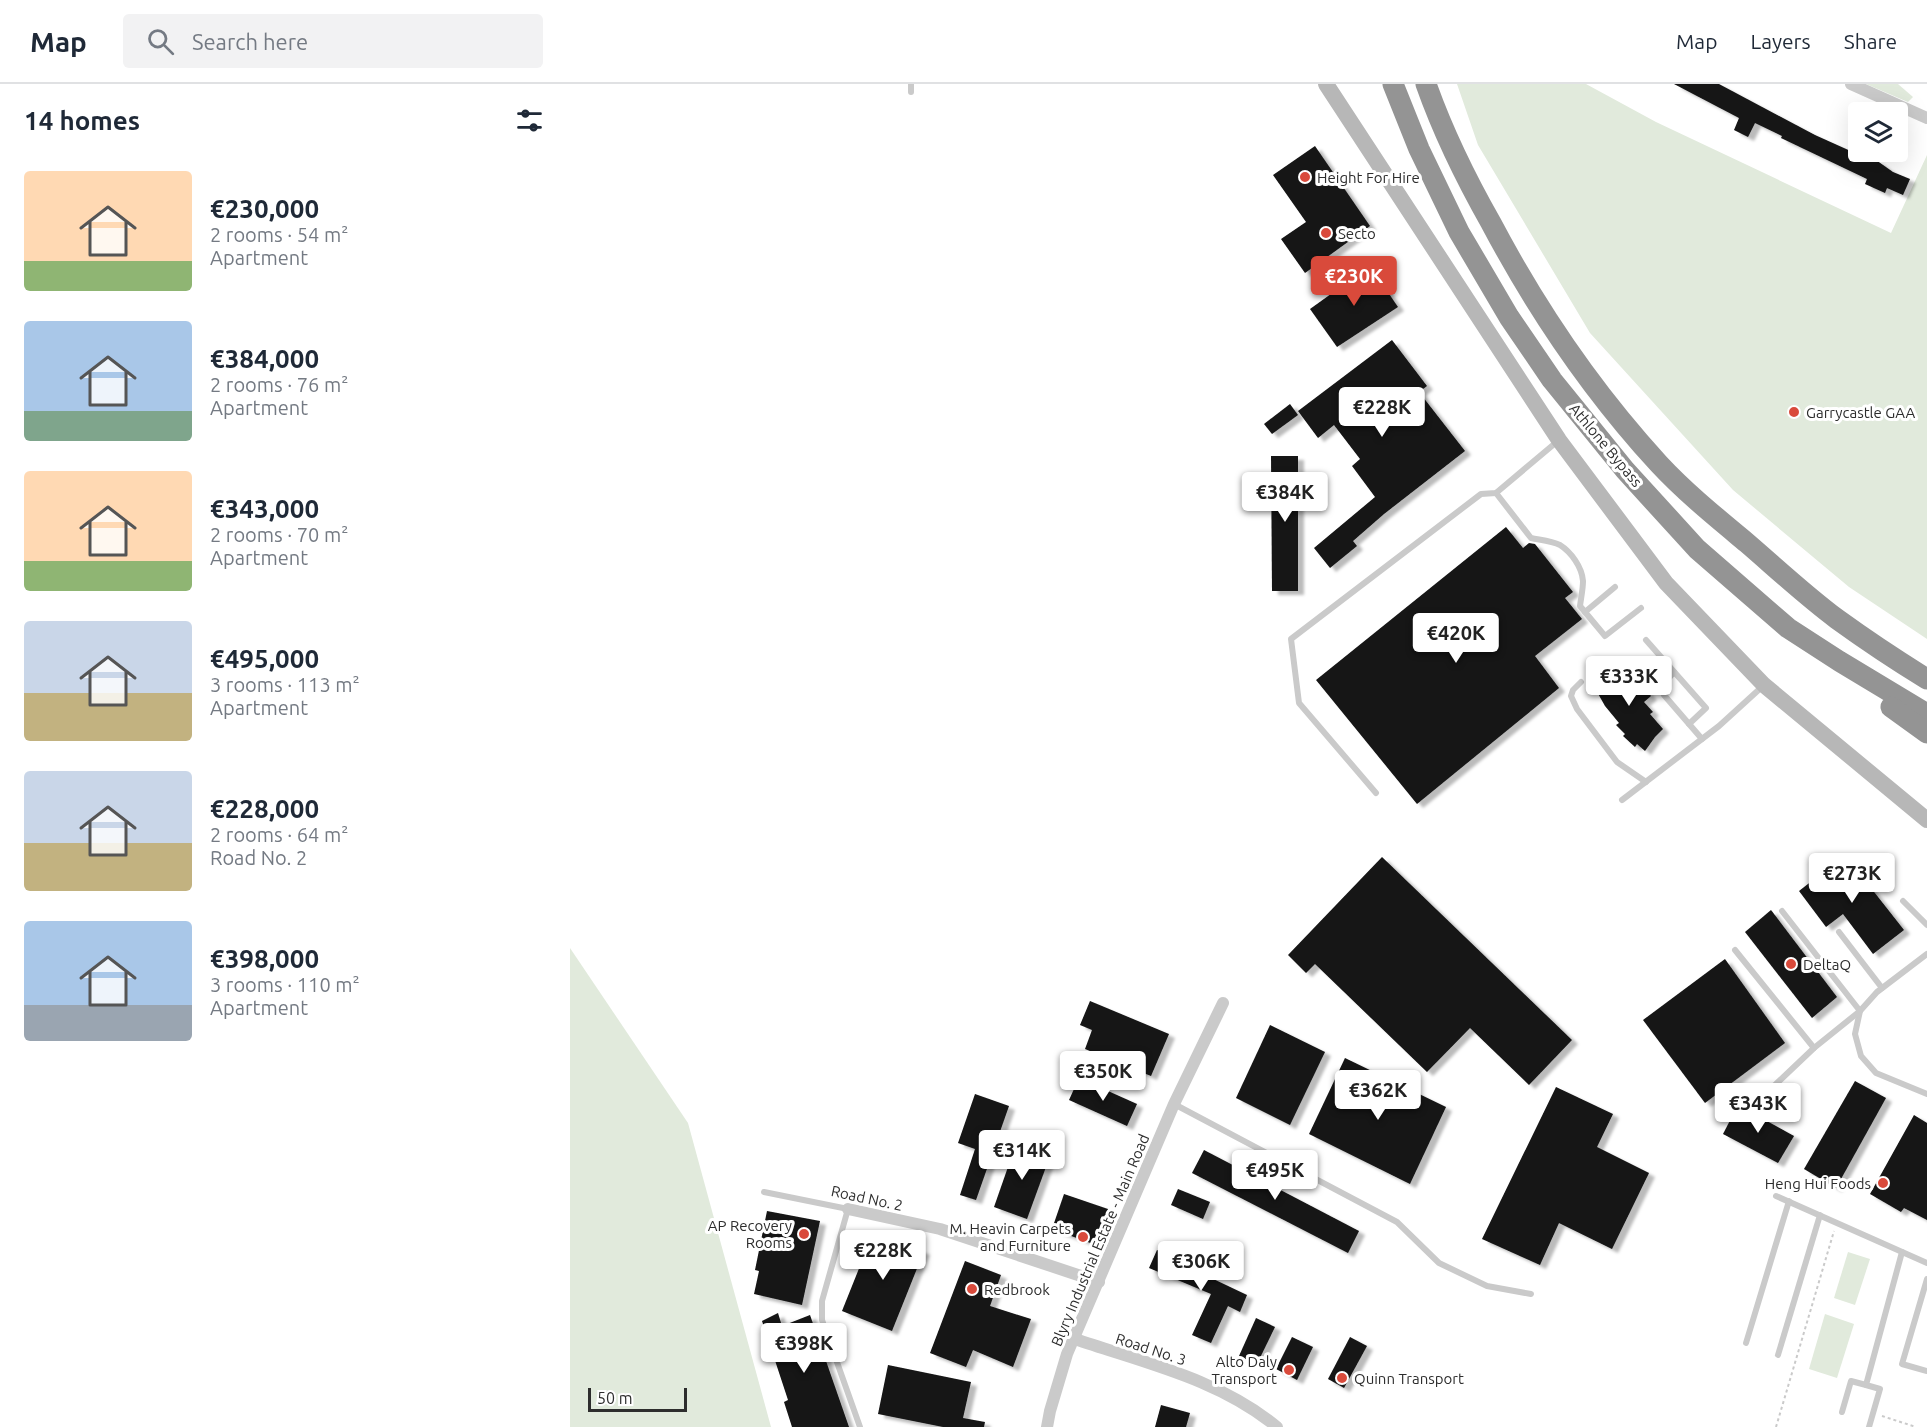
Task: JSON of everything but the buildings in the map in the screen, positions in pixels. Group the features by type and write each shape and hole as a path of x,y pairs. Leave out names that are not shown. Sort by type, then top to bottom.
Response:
{"highway":[{"name":"Athlone Bypass","path":"1393,84 1419,149 1459,232 1509,317 1552,380 1625,470 1696,549 1788,628 1927,714"},
{"name":"Athlone Bypass","path":"1426,84 1464,175 1547,320 1577,362 1660,465 1703,506 1835,617 1927,680"},
{"path":"1789,578 1927,664"},
{"path":"1788,628 1845,675 1927,733"}],"street":[{"path":"1326,84 1559,440 1666,583 1764,685 1927,820"},
{"path":"1851,84 1927,118"},
{"name":"Blyry Industrial Estate - Main Road","path":"1047,1427 1063,1365 1174,1104 1223,1003"},
{"name":"Road No. 2","path":"848,1209 940,1229 1099,1282"},
{"name":"Road No. 3","path":"1075,1339 1216,1388 1248,1405 1277,1427"}],"lane":[{"path":"911,84 911,92"},
{"path":"1376,793 1299,703 1291,639 1481,494 1496,493 1559,440"},
{"path":"1496,493 1531,538 1560,546 1573,558 1580,568 1583,581 1580,606 1605,636 1641,608"},
{"path":"1586,612 1615,587"},
{"path":"1646,640 1706,708 1689,724"},
{"path":"1674,672 1661,687 1664,695 1702,739"},
{"path":"1581,682 1573,690 1571,696 1577,709 1617,762 1646,782"},
{"path":"1622,800 1719,726 1764,685"},
{"path":"1903,901 1927,925"},
{"path":"1782,911 1860,1011"},
{"path":"1839,932 1882,988"},
{"path":"1735,950 1814,1048"},
{"path":"1758,1098 1860,1011 1882,988 1927,954"},
{"path":"1860,1011 1855,1034 1861,1056 1876,1073 1927,1094"},
{"path":"1174,1104 1397,1222 1439,1263 1487,1286 1531,1294"},
{"name":"Road No. 2","path":"764,1192 848,1209"},
{"path":"1776,1196 1927,1263"},
{"path":"1746,1343 1789,1201"},
{"path":"848,1209 822,1301 822,1320 860,1427"},
{"path":"1778,1355 1820,1215"},
{"path":"1866,1385 1902,1252"},
{"path":"1927,1279 1902,1364 1927,1371"},
{"path":"1842,1412 1851,1381 1880,1389 1869,1427"}],"path":[{"path":"1776,1427 1837,1222"},
{"path":"1873,1413 1916,1427"}],"shaded area":[{"name":"Garrycastle GAA","path":"1457,84 1586,84 1656,122 1891,233 1927,155 1927,639 1849,587 1733,490 1590,333 1478,145"},
{"path":"1866,84 1898,84 1913,97 1908,102"},
{"path":"570,948 688,1123 771,1427 570,1427"},
{"path":"1848,1252 1870,1259 1855,1305 1834,1298"},
{"path":"1825,1314 1854,1324 1837,1378 1809,1369"}],"place":[{"name":"Height For Hire","path":"1305,177"},
{"name":"Secto","path":"1326,233"},
{"name":"Garrycastle GAA","path":"1794,412"},
{"name":"DeltaQ","path":"1791,964"},
{"name":"Heng Hui Foods","path":"1883,1183"},
{"name":"AP Recovery Rooms","path":"804,1234"},
{"name":"M. Heavin Carpets and Furniture","path":"1083,1237"},
{"name":"Redbrook","path":"972,1289"},
{"name":"Alto Daly Transport","path":"1289,1370"},
{"name":"Quinn Transport","path":"1342,1378"}]}
